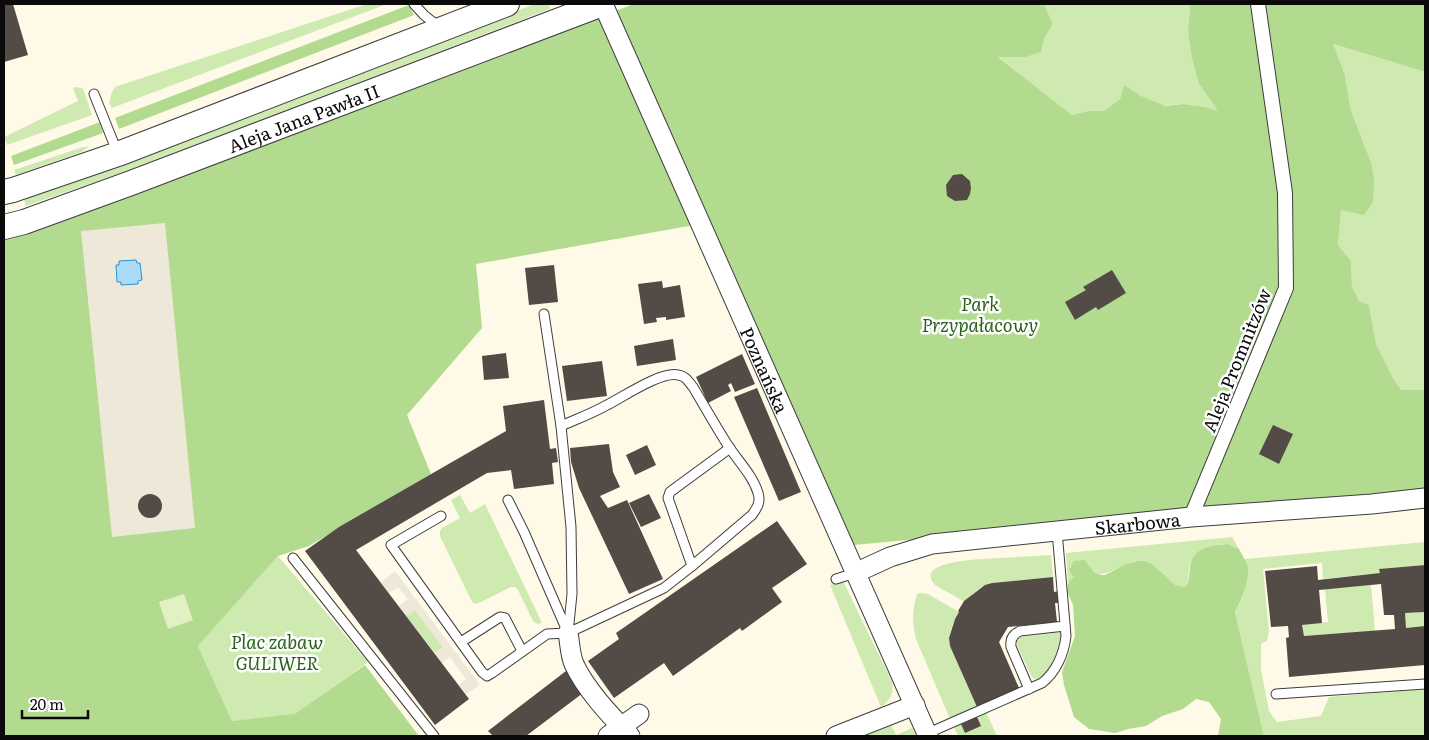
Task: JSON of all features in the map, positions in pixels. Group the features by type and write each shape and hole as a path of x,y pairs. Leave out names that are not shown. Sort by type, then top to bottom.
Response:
{"street":[{"name":"Aleja Jana Pawła II","path":"4,192 118,154 506,4"},
{"name":"Aleja Jana Pawła II","path":"4,227 24,222 130,183 603,4"},
{"name":"Poznańska","path":"603,4 927,735"},
{"name":"Aleja Promnitzów","path":"1191,517 1286,288 1285,193 1258,4"},
{"name":"Skarbowa","path":"856,574 890,557 932,544 1191,517 1425,498"},
{"path":"568,633 573,663 620,733 639,714"},
{"path":"836,736 915,705"}],"lane":[{"path":"414,4 441,29"},
{"path":"94,94 118,154"},
{"path":"544,314 561,426 571,527 572,594 568,633"},
{"path":"441,516 391,545 486,676 492,674 547,634 568,633 664,588 752,515 758,507 758,493 751,478 730,448 693,387 686,378 677,374 652,381 607,405 561,426"},
{"path":"692,566 668,498 670,492 730,448"},
{"path":"508,500 568,633"},
{"path":"927,735 1042,683 1055,670 1065,646 1066,636 1056,531"},
{"path":"293,558 434,736"},
{"path":"836,579 856,574"},
{"path":"460,642 500,617 505,618 522,651"},
{"path":"1029,689 1011,647 1010,641 1012,637 1016,632 1020,631 1065,626"},
{"path":"1276,694 1425,684"}],"green space":[{"path":"367,4 387,4 112,108 109,103 115,87"},
{"path":"535,4 549,4 550,9 131,169 26,206 23,197"},
{"name":"Park Przypałacowy","path":"634,4 1044,4 1053,24 1045,37 1041,52 1026,57 998,57 1072,115 1088,111 1104,111 1120,99 1124,85 1141,96 1165,106 1184,104 1218,111 1199,84 1192,58 1188,31 1190,4 1425,4 1425,72 1333,44 1345,75 1351,111 1371,162 1374,181 1373,202 1364,215 1341,210 1338,245 1351,261 1352,287 1359,301 1369,305 1376,344 1393,378 1401,390 1425,390 1425,492 843,546 700,224 476,264 482,328 407,415 431,474 309,546 278,556 198,646 232,721 295,714 365,665 419,736 4,736 4,238"},
{"path":"1044,4 1190,4 1188,31 1199,84 1219,112 1205,107 1184,104 1160,106 1124,86 1120,99 1104,111 1088,111 1072,115 997,56 1026,57 1041,52 1045,37 1053,24"},
{"path":"409,5 414,15 119,129 115,118"},
{"path":"1332,44 1425,72 1425,390 1401,390 1393,378 1376,344 1369,305 1359,301 1352,288 1351,261 1338,245 1341,210 1371,162 1351,111 1345,75"},
{"path":"73,88 82,88 84,91 92,115 7,145 4,137 78,101"},
{"path":"100,122 103,133 14,165 11,156"},
{"path":"89,146 82,152 16,175 14,170 80,148"},
{"path":"460,495 470,513 485,504 542,623 537,624 533,621 515,587 511,587 479,603 474,604 471,600 440,536 442,528 460,518 451,500"},
{"path":"1232,537 1239,549 1227,544 1216,545 1205,548 1195,555 1190,564 1185,587 1173,584 1153,566 1144,561 1133,562 1104,574 1099,574 1085,560 1070,567 1074,577 1068,584 1066,553"},
{"path":"1425,542 1425,565 1380,569 1380,573 1323,579 1322,563 1263,569 1269,632 1267,641 1261,644 1261,669 1269,711 1277,722 1321,716 1329,697 1425,689 1425,736 1264,736 1235,612 1245,586 1247,573 1245,559"},
{"path":"1228,544 1239,549 1248,567 1245,587 1235,612 1264,736 1218,736 1221,719 1209,702 1196,699 1183,709 1162,716 1146,726 1115,733 1089,729 1074,717 1062,672 1075,636 1073,605 1067,591 1070,580 1074,577 1069,570 1074,561 1085,560 1094,572 1105,575 1126,564 1145,561 1152,564 1175,585 1185,587 1189,580 1191,561 1198,552 1215,545"},
{"path":"1051,555 1053,577 992,583 977,590 965,602 935,585 930,576 934,570 942,565 955,562"},
{"name":"Plac zabaw GULIWER","path":"278,556 368,662 295,715 232,721 198,646"},
{"path":"843,581 892,682 891,696 881,707 830,585"},
{"path":"1371,585 1375,631 1304,636 1302,625 1328,622 1325,589"},
{"path":"184,594 193,620 168,629 159,602"},
{"path":"917,594 928,594 959,612 951,628 950,646 977,707 950,719 916,639 913,611"},
{"path":"415,610 443,647 435,653 406,616"},
{"path":"1425,612 1425,626 1406,628 1405,613"},
{"path":"1061,632 1059,645 1051,664 1044,675 1039,679 1035,679 1032,677 1017,646 1019,637"},
{"path":"986,712 997,736 958,736 954,727"},
{"path":"887,716 896,735 912,728 916,736 836,736"}],"shaded area":[{"path":"165,223 195,528 112,537 81,231"},
{"path":"395,571 480,685 466,694 459,685 466,679 450,657 442,663 435,653 443,647 415,610 406,616 399,606 408,599 398,587 389,593 381,582"}],"water":[{"path":"136,260 137,263 140,263 142,280 138,281 138,284 121,285 121,282 117,282 116,265 119,265 119,261"}],"building":[{"path":"4,4 13,4 28,55 4,62"},
{"path":"962,174 970,181 970,194 967,200 955,201 947,196 946,185 953,175"},
{"path":"554,265 558,302 529,305 525,268"},
{"path":"1112,270 1126,293 1098,310 1096,307 1075,320 1065,302 1086,290 1083,287"},
{"path":"662,281 663,288 680,285 685,317 666,320 666,317 656,318 657,322 644,324 638,284"},
{"path":"673,339 676,360 637,366 634,346"},
{"path":"506,353 509,378 484,380 482,356"},
{"path":"742,354 755,384 735,392 731,383 728,385 731,391 708,403 696,377"},
{"path":"602,361 607,396 567,401 562,366"},
{"path":"757,388 801,492 779,501 734,397"},
{"path":"544,400 550,449 556,448 558,462 552,463 554,484 514,489 511,470 487,473 356,550 469,699 435,725 305,551 339,527 506,431 503,406"},
{"path":"1273,425 1293,434 1279,464 1259,454"},
{"path":"609,444 613,472 620,487 600,496 608,508 627,500 663,579 629,594 579,488 571,462 570,448"},
{"path":"647,445 656,465 635,475 626,455"},
{"path":"150,494 159,497 162,506 159,515 150,518 141,515 138,506 141,497"},
{"path":"649,494 661,518 641,527 629,503"},
{"path":"777,521 807,564 772,588 782,602 742,631 740,628 673,676 664,663 614,698 588,661 619,639 616,633"},
{"path":"1425,565 1425,612 1405,613 1406,628 1425,626 1425,665 1289,677 1286,638 1289,637 1288,626 1271,627 1265,571 1317,566 1318,580 1380,573 1379,569","holes":["1381,584 1384,615 1394,615 1395,629 1304,636 1302,625 1322,623 1319,590"]},
{"path":"1053,577 1054,592 1059,591 1060,603 1055,603 1057,622 1008,627 999,642 1019,688 977,707 950,646 949,638 958,611 964,601 985,585"},
{"path":"566,671 583,693 526,736 493,736 488,731"},
{"path":"977,717 981,726 965,733 961,724"}]}
